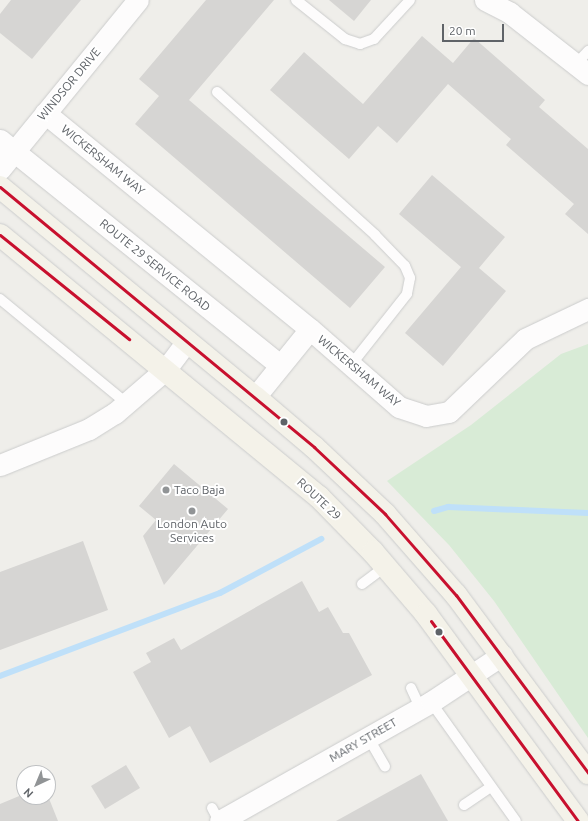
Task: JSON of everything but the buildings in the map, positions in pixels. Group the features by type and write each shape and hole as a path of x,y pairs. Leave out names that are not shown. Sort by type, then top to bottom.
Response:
{"main road":[{"path":"0,187 314,447 385,514 418,549 502,655 588,773"},
{"name":"ROUTE 29","path":"0,235 166,369 319,497 386,566 472,675 578,821"}],"street":[{"name":"WINDSOR DRIVE","path":"0,169 7,145 45,113 138,0"},
{"path":"484,0 510,13 584,63"},
{"name":"WICKERSHAM WAY","path":"45,113 310,329 399,407 426,416 450,412 525,339 588,309"},
{"name":"ROUTE 29 SERVICE ROAD","path":"7,145 280,365"},
{"name":"WICKERSHAM WAY","path":"280,365 310,329"},
{"path":"0,465 89,429 126,403 166,369 187,341"},
{"path":"255,397 280,365"},
{"name":"MARY STREET","path":"217,817 368,737 426,704 502,655"}],"lane":[{"path":"296,0 345,39 360,44 374,39 410,0"},
{"path":"217,92 375,235 405,266 410,278 407,294 351,365"},
{"path":"0,299 126,403"},
{"path":"362,584 386,566"},
{"path":"411,688 426,704 516,821"},
{"path":"368,737 385,768"},
{"path":"464,805 491,787"}],"green space":[{"path":"588,344 588,738 494,601 449,545 387,481 471,425 561,354"}],"waterway":[{"path":"434,511 448,507 588,513"},
{"path":"0,676 220,593 321,539"}],"transit line":[{"path":"0,187 314,447 385,514 456,595 588,773"},
{"path":"0,235 129,339"},
{"path":"431,621 578,821"}],"place":[{"name":"Taco Baja","path":"166,490"},
{"name":"London Auto Services","path":"192,511"}]}
